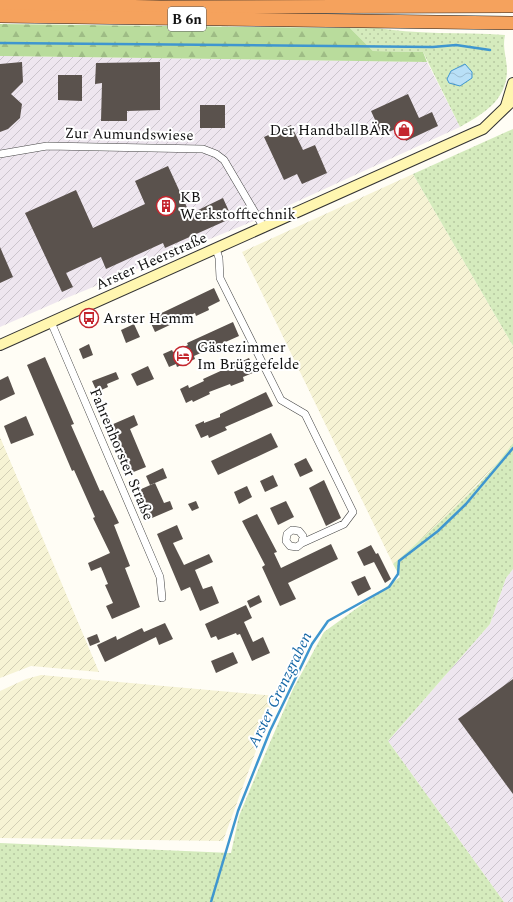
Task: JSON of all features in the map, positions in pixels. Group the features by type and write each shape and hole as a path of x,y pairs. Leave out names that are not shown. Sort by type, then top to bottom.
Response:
{"highway":[{"name":"B 6n","path":"0,4 169,7 513,6"},
{"name":"B 6n","path":"0,16 513,23"}],"street":[{"path":"506,108 513,83"},
{"name":"Arster Heerstraße","path":"0,345 264,228 483,128 513,100"},
{"name":"Zur Aumundswiese","path":"0,154 42,146 204,148 224,160 264,228"},
{"path":"216,249 219,258 220,278 281,400 305,414 353,512 344,524 302,543"},
{"name":"Fahrenhorster Straße","path":"51,322 160,577 162,598"}],"shaded area":[{"path":"0,56 427,62 460,127 261,218 0,327"},
{"path":"413,174 513,346 513,443 454,510 393,564 242,252"},
{"path":"0,437 99,672 31,666 0,678"},
{"path":"513,569 513,902 504,902 388,741 490,624 506,578"},
{"path":"41,675 276,696 223,841 0,838 0,691 26,679"}],"green space":[{"path":"0,24 350,28 373,51 423,52 427,62 0,56"},
{"path":"372,27 405,31 505,35 504,44 507,71 506,82 502,91 491,106 484,112 460,127 423,52 373,51 350,28"},
{"path":"513,129 513,346 413,174"},
{"path":"513,443 513,569 506,578 490,624 388,741 504,902 0,902 0,843 231,853 239,816 259,768 293,689 324,632 400,577 393,564 441,521 486,476"}],"water":[{"path":"465,64 472,72 472,78 460,86 449,83 447,79 451,71"}],"building":[{"path":"22,62 23,82 11,94 22,104 20,118 8,129 0,132 0,64"},
{"path":"160,62 160,110 127,111 127,121 101,121 102,83 95,84 96,63"},
{"path":"58,75 82,75 82,101 58,100"},
{"path":"408,94 419,118 432,112 438,126 406,141 400,127 382,135 371,111"},
{"path":"200,105 225,105 225,128 200,128"},
{"path":"291,125 303,150 315,145 327,173 302,184 297,174 284,180 264,137"},
{"path":"168,166 190,214 223,198 232,218 165,248 163,243 106,269 101,257 66,273 73,287 62,292 25,213 76,190 93,228 145,204 135,181"},
{"path":"0,247 13,277 0,283"},
{"path":"214,288 220,301 208,307 209,310 196,316 195,313 155,332 149,319"},
{"path":"233,322 239,336 194,356 195,359 177,367 176,364 169,367 163,354 172,350 173,352 188,345 187,343"},
{"path":"134,324 140,337 126,343 121,330"},
{"path":"89,344 93,355 83,359 79,349"},
{"path":"45,357 74,424 71,425 100,491 103,490 119,523 114,525 130,566 125,568 140,607 112,619 106,606 113,603 105,585 108,584 101,567 91,571 88,563 110,553 93,518 95,517 74,470 72,471 27,365"},
{"path":"249,358 255,372 243,377 244,381 231,386 230,384 209,392 210,394 193,402 192,400 186,403 180,389 188,385 189,388 204,381 203,379"},
{"path":"148,366 154,379 137,386 131,374"},
{"path":"116,372 119,379 107,384 108,387 97,392 92,381"},
{"path":"8,376 15,394 0,401 0,380"},
{"path":"266,392 273,406 225,427 227,430 209,438 208,435 201,438 195,425 220,417 220,414"},
{"path":"134,415 138,425 130,429 146,467 131,473 111,425"},
{"path":"26,416 34,435 11,444 4,426"},
{"path":"271,433 278,447 218,475 211,461"},
{"path":"306,458 313,471 300,477 294,464"},
{"path":"163,468 167,478 150,485 146,476"},
{"path":"273,475 278,486 265,492 260,481"},
{"path":"324,480 341,518 326,526 309,488"},
{"path":"155,483 164,503 170,501 173,509 152,518 139,490"},
{"path":"247,486 252,497 239,504 234,492"},
{"path":"196,501 199,508 192,511 188,504"},
{"path":"286,501 294,517 278,525 270,508"},
{"path":"257,514 277,552 274,553 281,568 331,544 338,559 288,583 296,599 280,606 262,567 265,565 242,521"},
{"path":"177,525 183,539 173,543 184,565 209,554 213,562 195,570 203,589 212,586 219,603 200,611 190,587 181,591 157,534"},
{"path":"371,545 376,554 378,553 391,579 385,583 374,562 364,566 357,552"},
{"path":"365,576 371,589 358,596 351,582"},
{"path":"259,595 262,602 250,608 247,601"},
{"path":"246,605 252,618 244,622 253,642 263,637 270,653 252,661 240,634 237,635 236,633 218,640 216,636 211,638 205,624"},
{"path":"165,623 173,639 159,645 156,637 105,662 97,645 116,636 117,640 142,628 144,632"},
{"path":"97,634 100,642 90,646 87,638"},
{"path":"233,652 238,663 216,673 211,661"},
{"path":"513,679 513,794 458,719"}],"waterway":[{"path":"0,43 433,47 456,45 490,50"},
{"name":"Arster Grenzgraben","path":"211,902 238,811 270,731 312,644 328,621 389,587 398,574 399,561 438,531 466,504 513,448"}],"place":[{"name":"Der HandballBÄR","path":"404,130"},
{"name":"KB Werkstofftechnik","path":"166,206"},
{"name":"Arster Hemm","path":"89,318"},
{"name":"Gästezimmer Im Brüggefelde","path":"183,356"}]}
